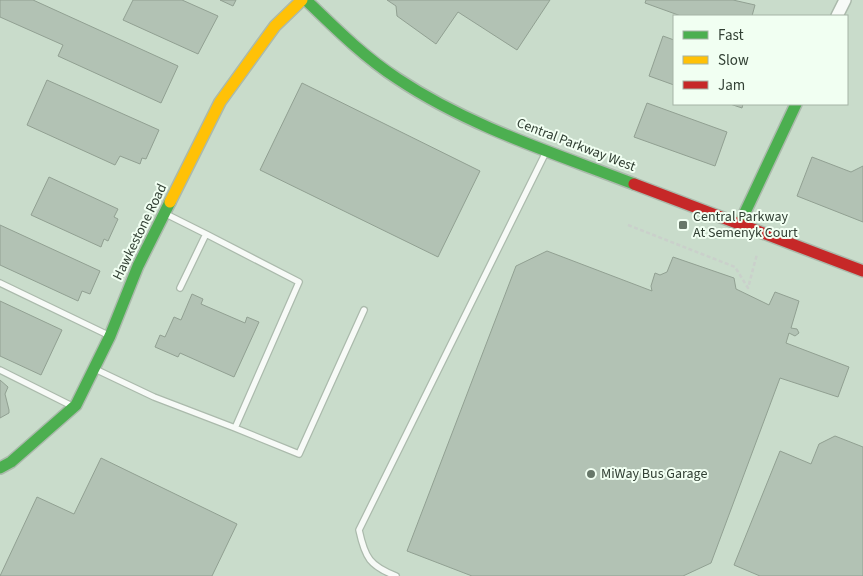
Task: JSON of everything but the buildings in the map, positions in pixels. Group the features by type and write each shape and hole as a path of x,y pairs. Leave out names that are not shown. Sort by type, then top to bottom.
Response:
{"street":[{"name":"Hawkestone Road","path":"0,468 11,462 73,407 95,369 138,266 220,102 275,26 302,0"},
{"name":"Central Parkway West","path":"306,0 346,38 398,79 460,115 863,271"},
{"path":"838,15 845,0"},
{"path":"740,223 796,105"}],"lane":[{"path":"396,576 372,564 363,550 359,530 547,150"},
{"path":"164,213 299,282 235,428"},
{"path":"180,288 206,234"},
{"path":"0,283 110,336"},
{"path":"95,369 154,397 299,454 364,310"},
{"path":"0,370 73,407"}],"path":[{"path":"628,225 735,267 748,288 757,254"}],"traffic: fast":[{"path":"306,0 373,61 426,96 513,138 634,184"},
{"path":"740,223 796,105"},
{"path":"0,468 11,462 76,405 110,336 138,266 170,202"}],"traffic: slow":[{"path":"170,202 220,102 275,26 302,0"}],"traffic: jam":[{"path":"634,184 863,271"}],"place":[{"name":"Central Parkway At Semenyk Court","path":"683,225"},
{"name":"MiWay Bus Garage","path":"591,474"}]}
